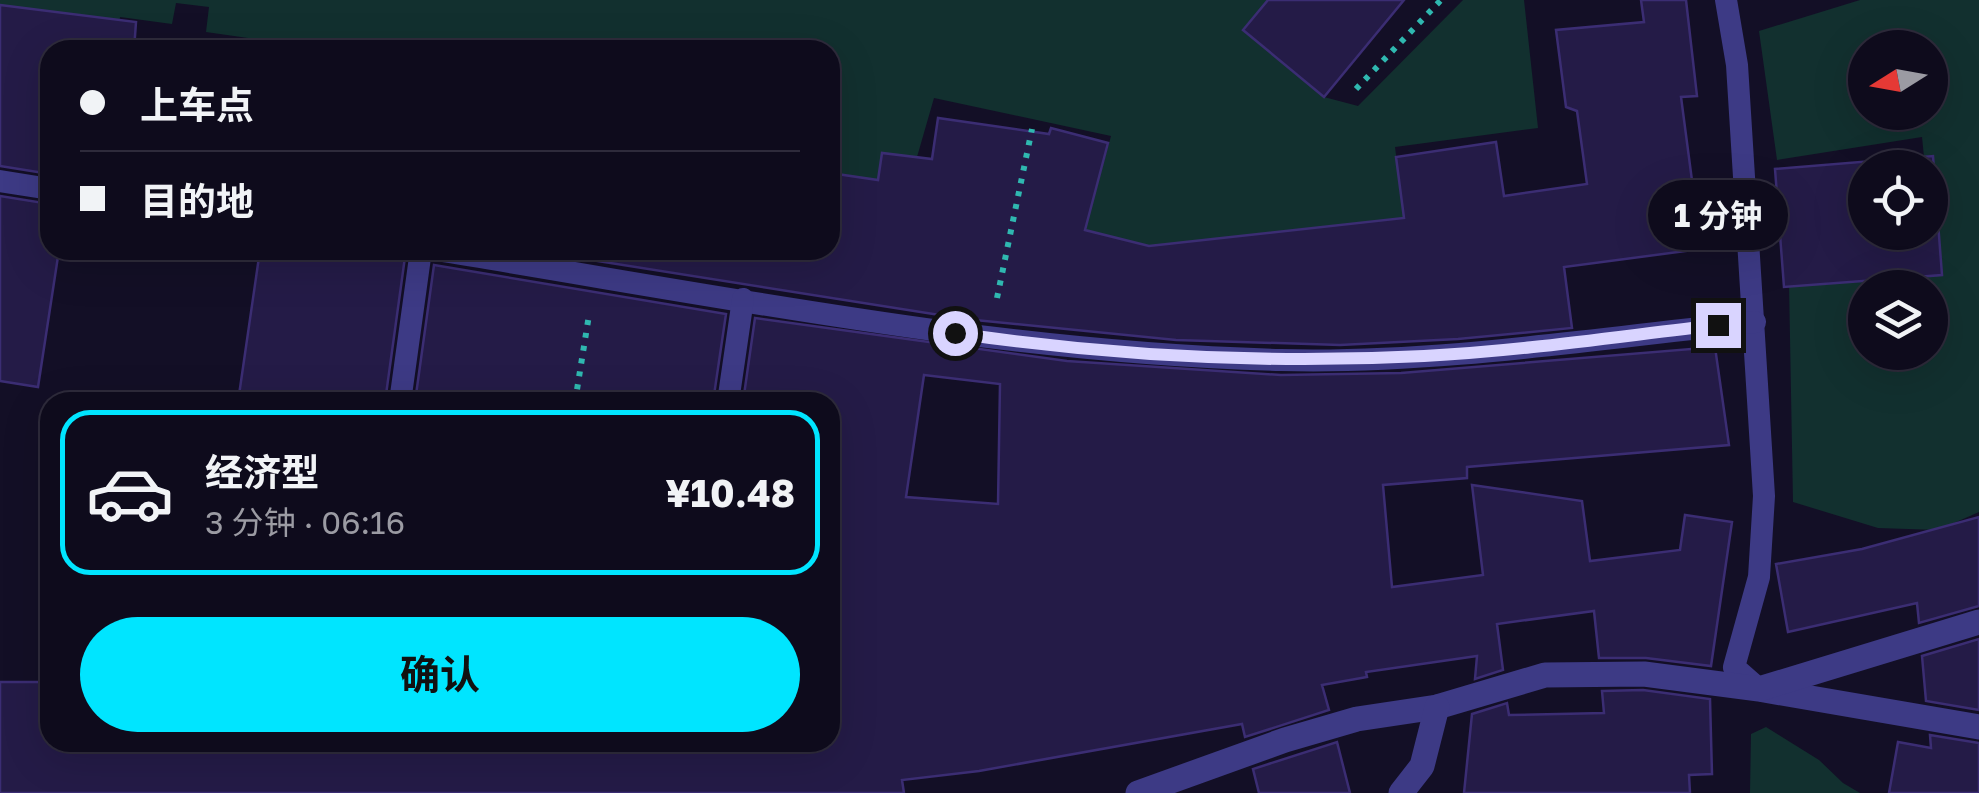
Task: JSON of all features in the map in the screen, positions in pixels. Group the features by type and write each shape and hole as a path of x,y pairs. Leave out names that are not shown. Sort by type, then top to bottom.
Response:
{"street":[{"path":"1759,689 1979,622"},
{"path":"1138,793 1285,740 1357,719 1437,707 1545,676 1644,674 1759,689 1979,727"},
{"path":"1400,793 1422,766 1437,707"}],"lane":[{"path":"1726,0 1737,66 1764,476 1760,577 1734,667 1759,689"},
{"path":"0,181 40,187"},
{"path":"401,392 420,260"},
{"path":"497,260 989,338 1283,360 1426,356 1755,322"},
{"path":"729,392 743,299"}],"path":[{"path":"1356,89 1441,0"},
{"path":"989,338 1032,129"},
{"path":"577,392 595,276"}],"green space":[{"path":"0,0 1268,0 1244,30 1324,97 1358,106 1463,0 1524,0 1538,128 1395,147 1404,218 1149,246 1085,230 1111,136 934,98 917,157 882,153 878,181 840,175 840,40 255,40 206,32 209,7 176,3 172,24 120,17 117,40 54,40 0,5"},
{"path":"1860,0 1979,0 1979,512 1938,530 1878,528 1793,502 1789,283 1880,250 1948,250 1948,150 1923,150 1922,137 1777,160 1759,31"},
{"path":"1766,727 1819,760 1860,793 1750,793 1751,734"}],"building":[{"path":"1268,0 1404,0 1324,97 1243,30"},
{"path":"1641,0 1686,0 1697,96 1681,97 1701,249 1564,267 1572,328 1340,345 1176,340 965,319 591,260 840,260 840,174 878,180 882,153 932,159 938,118 1049,134 1051,128 1108,143 1085,230 1149,246 1404,218 1396,157 1496,142 1504,196 1587,184 1577,111 1566,107 1556,30 1644,22"},
{"path":"0,5 136,22 135,40 40,40 40,172 0,166"},
{"path":"1848,163 1848,250 1940,250 1942,270 1848,270 1848,282 1784,287 1775,169"},
{"path":"0,196 40,202 40,260 57,260 38,387 0,381"},
{"path":"259,260 405,260 386,392 239,392"},
{"path":"434,265 726,314 714,392 416,392"},
{"path":"755,318 1067,361 1281,375 1401,373 1715,347 1729,445 1467,467 1467,478 1383,485 1392,587 1483,575 1472,485 1582,501 1590,561 1680,550 1685,515 1732,522 1711,666 1646,658 1599,658 1594,611 1497,624 1503,670 1475,679 1477,656 1366,672 1367,677 1322,685 1329,710 1245,737 1242,724 979,771 902,780 904,793 0,793 0,682 40,682 40,752 840,752 840,392 744,392","holes":["924,375 1000,384 998,504 906,497"]},
{"path":"1979,517 1979,606 1919,623 1917,603 1788,632 1776,564 1862,549"},
{"path":"1979,639 1979,710 1926,701 1922,656"},
{"path":"1643,690 1710,699 1712,774 1689,775 1690,793 1464,793 1472,714 1507,703 1509,715 1604,713 1602,691"},
{"path":"1930,735 1979,743 1979,793 1889,793 1898,742 1931,748"},
{"path":"1337,742 1350,793 1259,793 1253,769"}],"route":[{"path":"955,333 1088,348 1283,360 1426,356 1718,325"}]}
